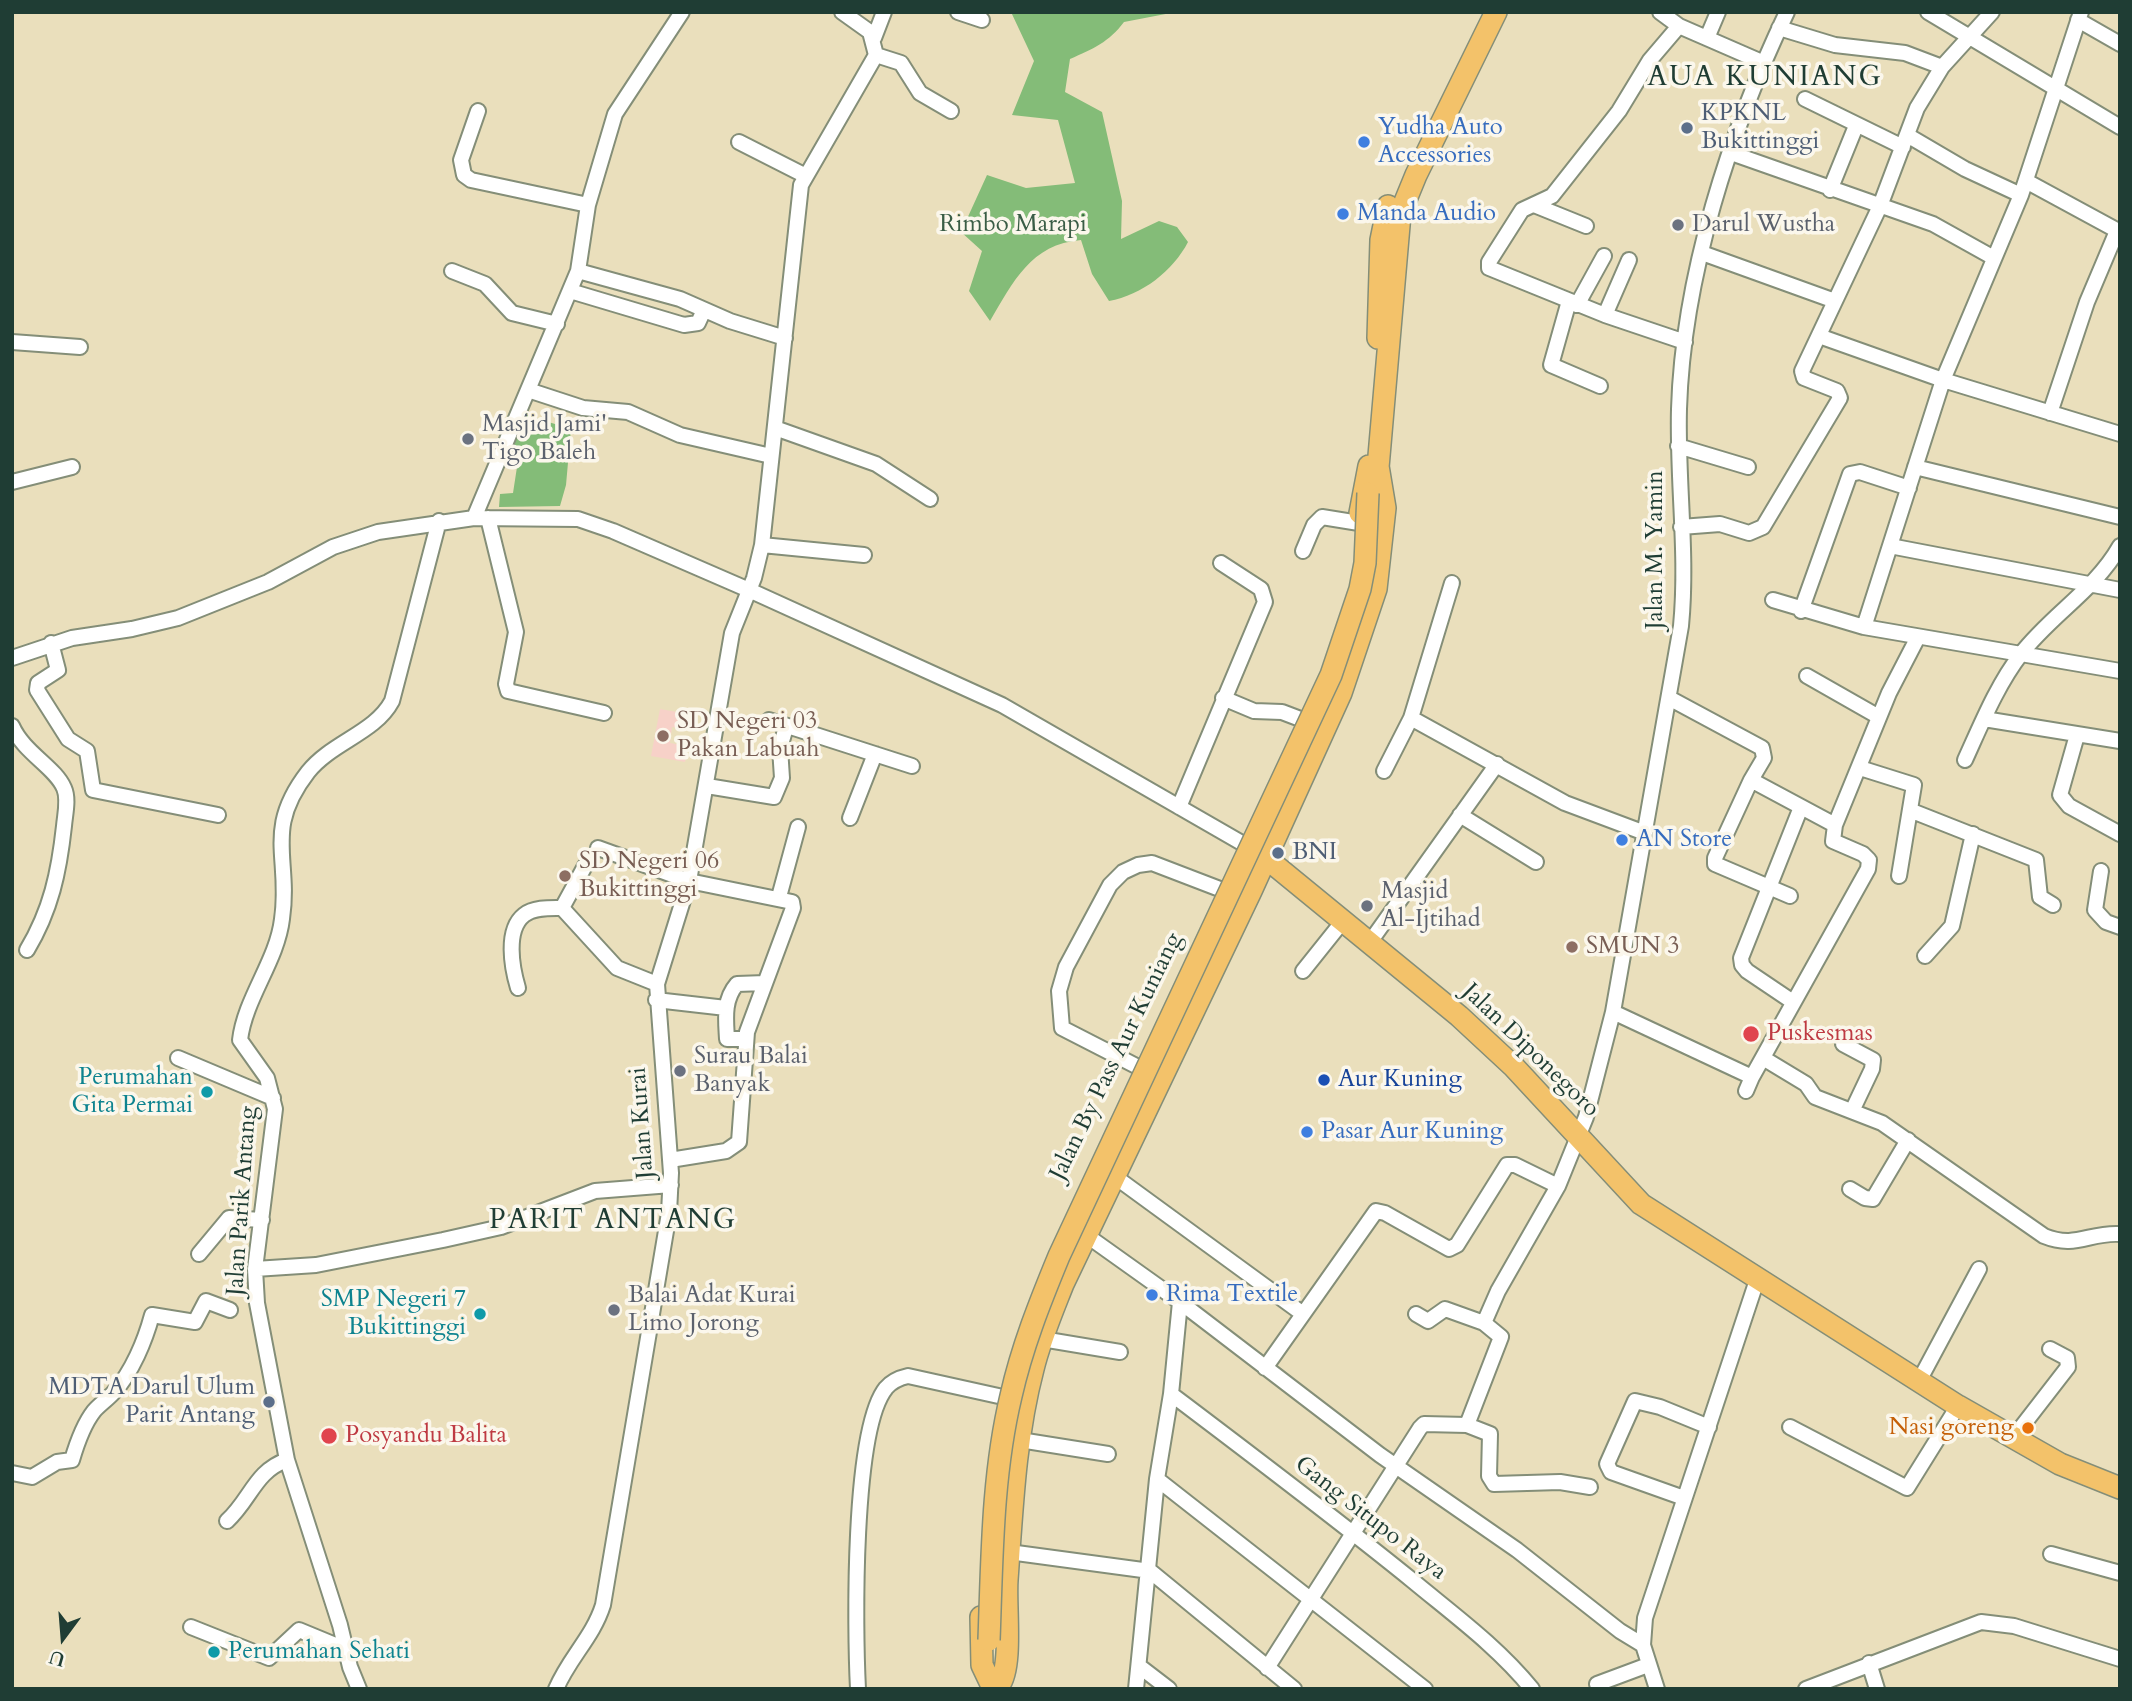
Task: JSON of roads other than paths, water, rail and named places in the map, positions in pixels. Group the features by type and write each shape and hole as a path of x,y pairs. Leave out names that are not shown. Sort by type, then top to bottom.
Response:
{"highway":[{"name":"Jalan By Pass Aur Kuniang","path":"995,1687 993,1639 1009,1451 1018,1401 1037,1330 1067,1258 1339,678 1367,590 1372,563 1373,466 1395,247 1401,214 1485,19"},
{"name":"Jalan By Pass Aur Kuniang","path":"995,1687 1005,1665 1009,1552 1020,1440 1028,1390 1042,1339 1114,1176 1197,976 1225,891 1303,720 1348,607 1361,492 1373,466"},
{"name":"Jalan By Pass Aur Kuniang","path":"995,1687 982,1665 981,1619 988,1495 1011,1360 1038,1286 1142,1069 1266,858 1341,693 1370,613 1384,529 1382,483 1373,466"},
{"name":"Jalan Diponegoro","path":"1266,858 1459,1016 1580,1136 1618,1182 1642,1204 1958,1406 2060,1464 2120,1488"}],"street":[{"path":"604,713 508,691 506,684 516,632 481,518 528,390 578,271 588,205 615,114 682,12"},
{"path":"842,12 864,27 874,38"},
{"path":"884,12 874,38 876,55 901,63 920,93 951,111"},
{"path":"958,12 982,20"},
{"path":"1660,12 1679,26 1764,63"},
{"path":"1707,38 1718,12"},
{"name":"Jalan M. Yamin","path":"1484,1323 1498,1292 1558,1186 1580,1136 1613,1012 1670,698 1683,600 1678,446 1685,342 1702,253 1731,153 1764,63 1787,12"},
{"path":"1928,12 2120,127"},
{"path":"1681,527 1720,524 1749,533 1763,527 1840,398 1838,391 1808,381 1802,375 1880,206 1913,115 1942,67 1992,12"},
{"path":"1864,627 1942,380 2023,188 2080,16 2120,44"},
{"path":"1679,26 1650,60 1619,111 1552,196 1522,211 1489,262 1489,268 1573,303 1685,342"},
{"path":"1779,28 1835,45 1906,53 1942,67"},
{"name":"Jalan Kurai","path":"556,1689 566,1668 589,1639 604,1605 669,1213 670,1160 656,1000 657,985 689,881 708,786 732,633 749,590 762,545 797,207 804,175 876,55"},
{"path":"1805,99 1856,126 1905,141 1965,169 2023,188 2118,231 2087,302 2050,413"},
{"path":"478,111 461,160 464,175 471,180 588,205"},
{"path":"1830,190 1856,126"},
{"path":"739,142 804,175"},
{"path":"1731,153 1933,225 1994,258"},
{"path":"1534,205 1586,226"},
{"path":"1702,253 1835,301"},
{"path":"1600,386 1551,365 1573,303 1604,256"},
{"path":"1605,315 1629,260"},
{"path":"452,271 485,284 512,313 557,324"},
{"path":"578,271 680,299 785,338"},
{"path":"570,291 684,325 698,323 704,310"},
{"path":"1819,336 1942,380 2120,434"},
{"path":"12,342 80,347"},
{"path":"528,390 583,408 628,412 680,435 771,456"},
{"path":"775,428 876,464 930,499"},
{"path":"1678,446 1748,467"},
{"path":"12,482 72,467"},
{"path":"1915,467 2120,517"},
{"path":"1801,611 1850,474 1860,472 1909,488"},
{"path":"12,658 51,643 178,618 221,603 358,538 439,521 554,517 596,524 1002,705 1031,719 1247,846"},
{"path":"1303,551 1314,525 1322,517 1359,523"},
{"name":"Jalan Parik Antang","path":"359,1689 287,1460 257,1303 255,1269 274,1125 273,1098 267,1078 240,1040 282,920 279,841 283,816 308,773 326,754 387,711 396,691 439,521"},
{"path":"762,545 864,555"},
{"path":"1890,546 2120,590"},
{"path":"1965,760 1984,719 2021,654 2091,586 2120,546"},
{"path":"1179,807 1262,610 1265,595 1261,589 1221,563"},
{"path":"1384,771 1411,719 1452,583"},
{"path":"1773,600 1801,611 1864,627 2120,671"},
{"path":"1613,1012 1749,1084 1869,864 1864,854 1833,841 1835,825 1879,716 1918,637"},
{"path":"51,643 58,670 38,683 37,690 68,739 87,751 93,790 218,815"},
{"path":"1807,676 1879,716"},
{"path":"1223,698 1254,711 1282,712 1303,720"},
{"path":"1670,698 1762,748 1764,758 1751,780 1715,858 1715,864 1790,896"},
{"path":"1411,719 1565,803 1645,833"},
{"path":"1984,719 2120,741"},
{"path":"769,720 912,766"},
{"path":"12,726 25,748 60,782 66,800 56,885 45,919 27,950"},
{"path":"708,786 774,797 782,778 780,748 786,727"},
{"path":"2077,735 2060,795 2070,806 2120,834"},
{"path":"850,818 875,754"},
{"path":"1370,942 1497,764"},
{"path":"1860,768 1914,785 1912,811 1899,876"},
{"path":"1751,780 1835,825"},
{"path":"1793,1002 1742,965 1741,958 1801,807"},
{"path":"1912,811 2036,860 2040,897 2053,905"},
{"path":"1460,815 1536,862"},
{"path":"779,897 798,827"},
{"path":"1925,956 1952,926 1973,835"},
{"path":"598,849 689,881 792,901 793,908 745,1039 739,1142 726,1151 670,1160"},
{"path":"1142,1069 1062,1028 1059,991 1066,967 1110,885 1138,864 1165,866 1225,891"},
{"path":"562,908 584,866"},
{"path":"2101,871 2095,910 2106,922 2120,927"},
{"path":"562,908 617,968 657,985"},
{"path":"518,988 511,952 523,915 535,910 562,908"},
{"path":"1304,971 1343,921"},
{"path":"745,1039 727,1039 726,1008 737,985 765,983"},
{"path":"656,1000 726,1008"},
{"path":"1843,1044 1873,1060 1872,1069 1853,1109"},
{"path":"178,1058 273,1098"},
{"path":"1763,1058 1806,1084 1815,1097 1853,1109 1908,1140 2045,1236 2076,1243 2099,1234 2120,1234"},
{"path":"1850,1189 1865,1198 1873,1199 1908,1140"},
{"path":"1265,1368 1376,1211 1385,1213 1449,1249 1457,1245 1507,1165 1525,1169 1558,1186"},
{"path":"1114,1176 1303,1314"},
{"path":"255,1269 316,1265 454,1238 500,1227 595,1191 671,1185"},
{"path":"199,1254 229,1218 262,1220"},
{"path":"1086,1235 1180,1302 1394,1465 1517,1550 1620,1631 1643,1645"},
{"path":"1919,1381 1979,1269"},
{"path":"1657,1689 1643,1645 1645,1618 1757,1280"},
{"path":"12,1473 32,1477 57,1462 72,1460 81,1432 94,1410 115,1391 126,1374 147,1332 152,1315 195,1322 206,1301 230,1310"},
{"path":"1136,1689 1150,1571 1157,1479 1171,1394 1180,1302"},
{"path":"1416,1314 1428,1321 1445,1309 1484,1323 1498,1332 1501,1343 1466,1425"},
{"path":"1042,1339 1120,1352"},
{"path":"2013,1438 2068,1367 2067,1358 2050,1349"},
{"path":"858,1689 857,1552 864,1468 876,1407 890,1385 908,1376 1003,1397"},
{"name":"Gang Situpo Raya","path":"1171,1394 1351,1532 1513,1665 1532,1689"},
{"path":"1684,1498 1611,1472 1607,1464 1634,1401 1660,1407 1709,1427"},
{"path":"1790,1427 1908,1488 1958,1406"},
{"path":"1267,1668 1394,1465 1424,1424 1466,1425 1490,1434 1489,1476 1494,1483 1560,1482 1590,1487"},
{"path":"1020,1440 1108,1454"},
{"path":"228,1521 242,1507 265,1470 287,1460"},
{"path":"1157,1479 1425,1689"},
{"path":"1009,1552 1150,1571 1294,1689"},
{"path":"2051,1555 2120,1573"},
{"path":"1806,1689 1981,1622 2014,1626 2120,1659"},
{"path":"191,1627 269,1658 299,1630 345,1649"},
{"path":"1869,1663 1877,1689"},
{"path":"1597,1684 1648,1665"},
{"path":"1139,1666 1169,1689"}],"place":[{"name":"KPKNL Bukittinggi","path":"1687,128"},
{"name":"Yudha Auto Accessories","path":"1364,142"},
{"name":"Manda Audio","path":"1343,214"},
{"name":"Darul Wustha","path":"1678,225"},
{"name":"Masjid Jami' Tigo Baleh","path":"468,439"},
{"name":"SD Negeri 03 Pakan Labuah","path":"663,736"},
{"name":"AN Store","path":"1622,840"},
{"name":"BNI","path":"1278,853"},
{"name":"SD Negeri 06 Bukittinggi","path":"565,876"},
{"name":"Masjid Al-Ijtihad","path":"1367,906"},
{"name":"SMUN 3","path":"1572,947"},
{"name":"Puskesmas","path":"1751,1034"},
{"name":"Surau Balai Banyak","path":"680,1071"},
{"name":"Aur Kuning","path":"1324,1080"},
{"name":"Perumahan Gita Permai","path":"207,1092"},
{"name":"Pasar Aur Kuning","path":"1307,1132"},
{"name":"Rima Textile","path":"1152,1295"},
{"name":"Balai Adat Kurai Limo Jorong","path":"614,1310"},
{"name":"SMP Negeri 7 Bukittinggi","path":"480,1314"},
{"name":"MDTA Darul Ulum Parit Antang","path":"269,1402"},
{"name":"Nasi goreng","path":"2028,1428"},
{"name":"Posyandu Balita","path":"329,1436"},
{"name":"Perumahan Sehati","path":"214,1652"}],"district":[{"name":"AUA KUNIANG","path":"1765,79"},
{"name":"PARIT ANTANG","path":"613,1222"}],"park label":[{"name":"Rimbo Marapi","path":"1013,225"}]}
